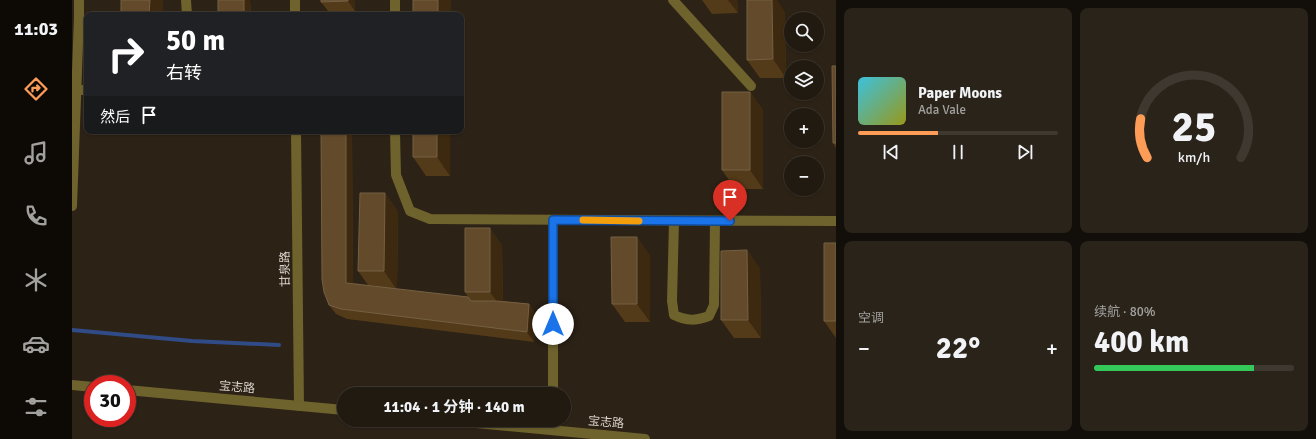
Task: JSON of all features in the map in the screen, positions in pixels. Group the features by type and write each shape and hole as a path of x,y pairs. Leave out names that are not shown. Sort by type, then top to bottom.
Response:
{"street":[{"path":"72,206 79,0"},
{"path":"186,0 187,12"},
{"path":"295,0 295,12"},
{"path":"395,0 395,12"},
{"path":"674,0 751,86"},
{"path":"76,90 84,90"},
{"name":"甘泉路","path":"296,134 299,406"},
{"path":"395,134 396,175 410,211 430,219 836,221"},
{"path":"552,387 553,220"},
{"path":"674,221 672,301 674,315 683,319 697,320 709,316 714,305 714,221"},
{"path":"72,385 84,386"},
{"name":"宝志路","path":"136,391 337,409"},
{"name":"宝志路","path":"565,427 646,439"}],"building":[{"path":"121,0 150,0 149,12 121,12"},
{"path":"218,0 244,0 244,12 218,12"},
{"path":"321,0 348,0 348,1 321,2"},
{"path":"413,0 438,0 438,12 413,12"},
{"path":"747,0 772,0 773,59 747,60"},
{"path":"832,66 836,66 836,143 833,143"},
{"path":"722,92 750,92 750,170 722,170"},
{"path":"321,134 346,134 346,283 468,297 471,301 496,301 529,304 527,332 341,309 329,305 324,292 322,279"},
{"path":"413,134 437,134 437,157 413,157"},
{"path":"360,193 385,193 384,271 358,271"},
{"path":"465,228 490,228 490,292 465,292"},
{"path":"611,237 637,237 637,304 612,304"},
{"path":"824,243 836,243 836,321 824,321"},
{"path":"747,250 748,320 721,320 721,251"}],"waterway":[{"path":"72,330 192,341 279,345"}],"slow traffic":[{"path":"583,220 639,221"}],"route":[{"path":"553,324 553,220 730,221"}]}
